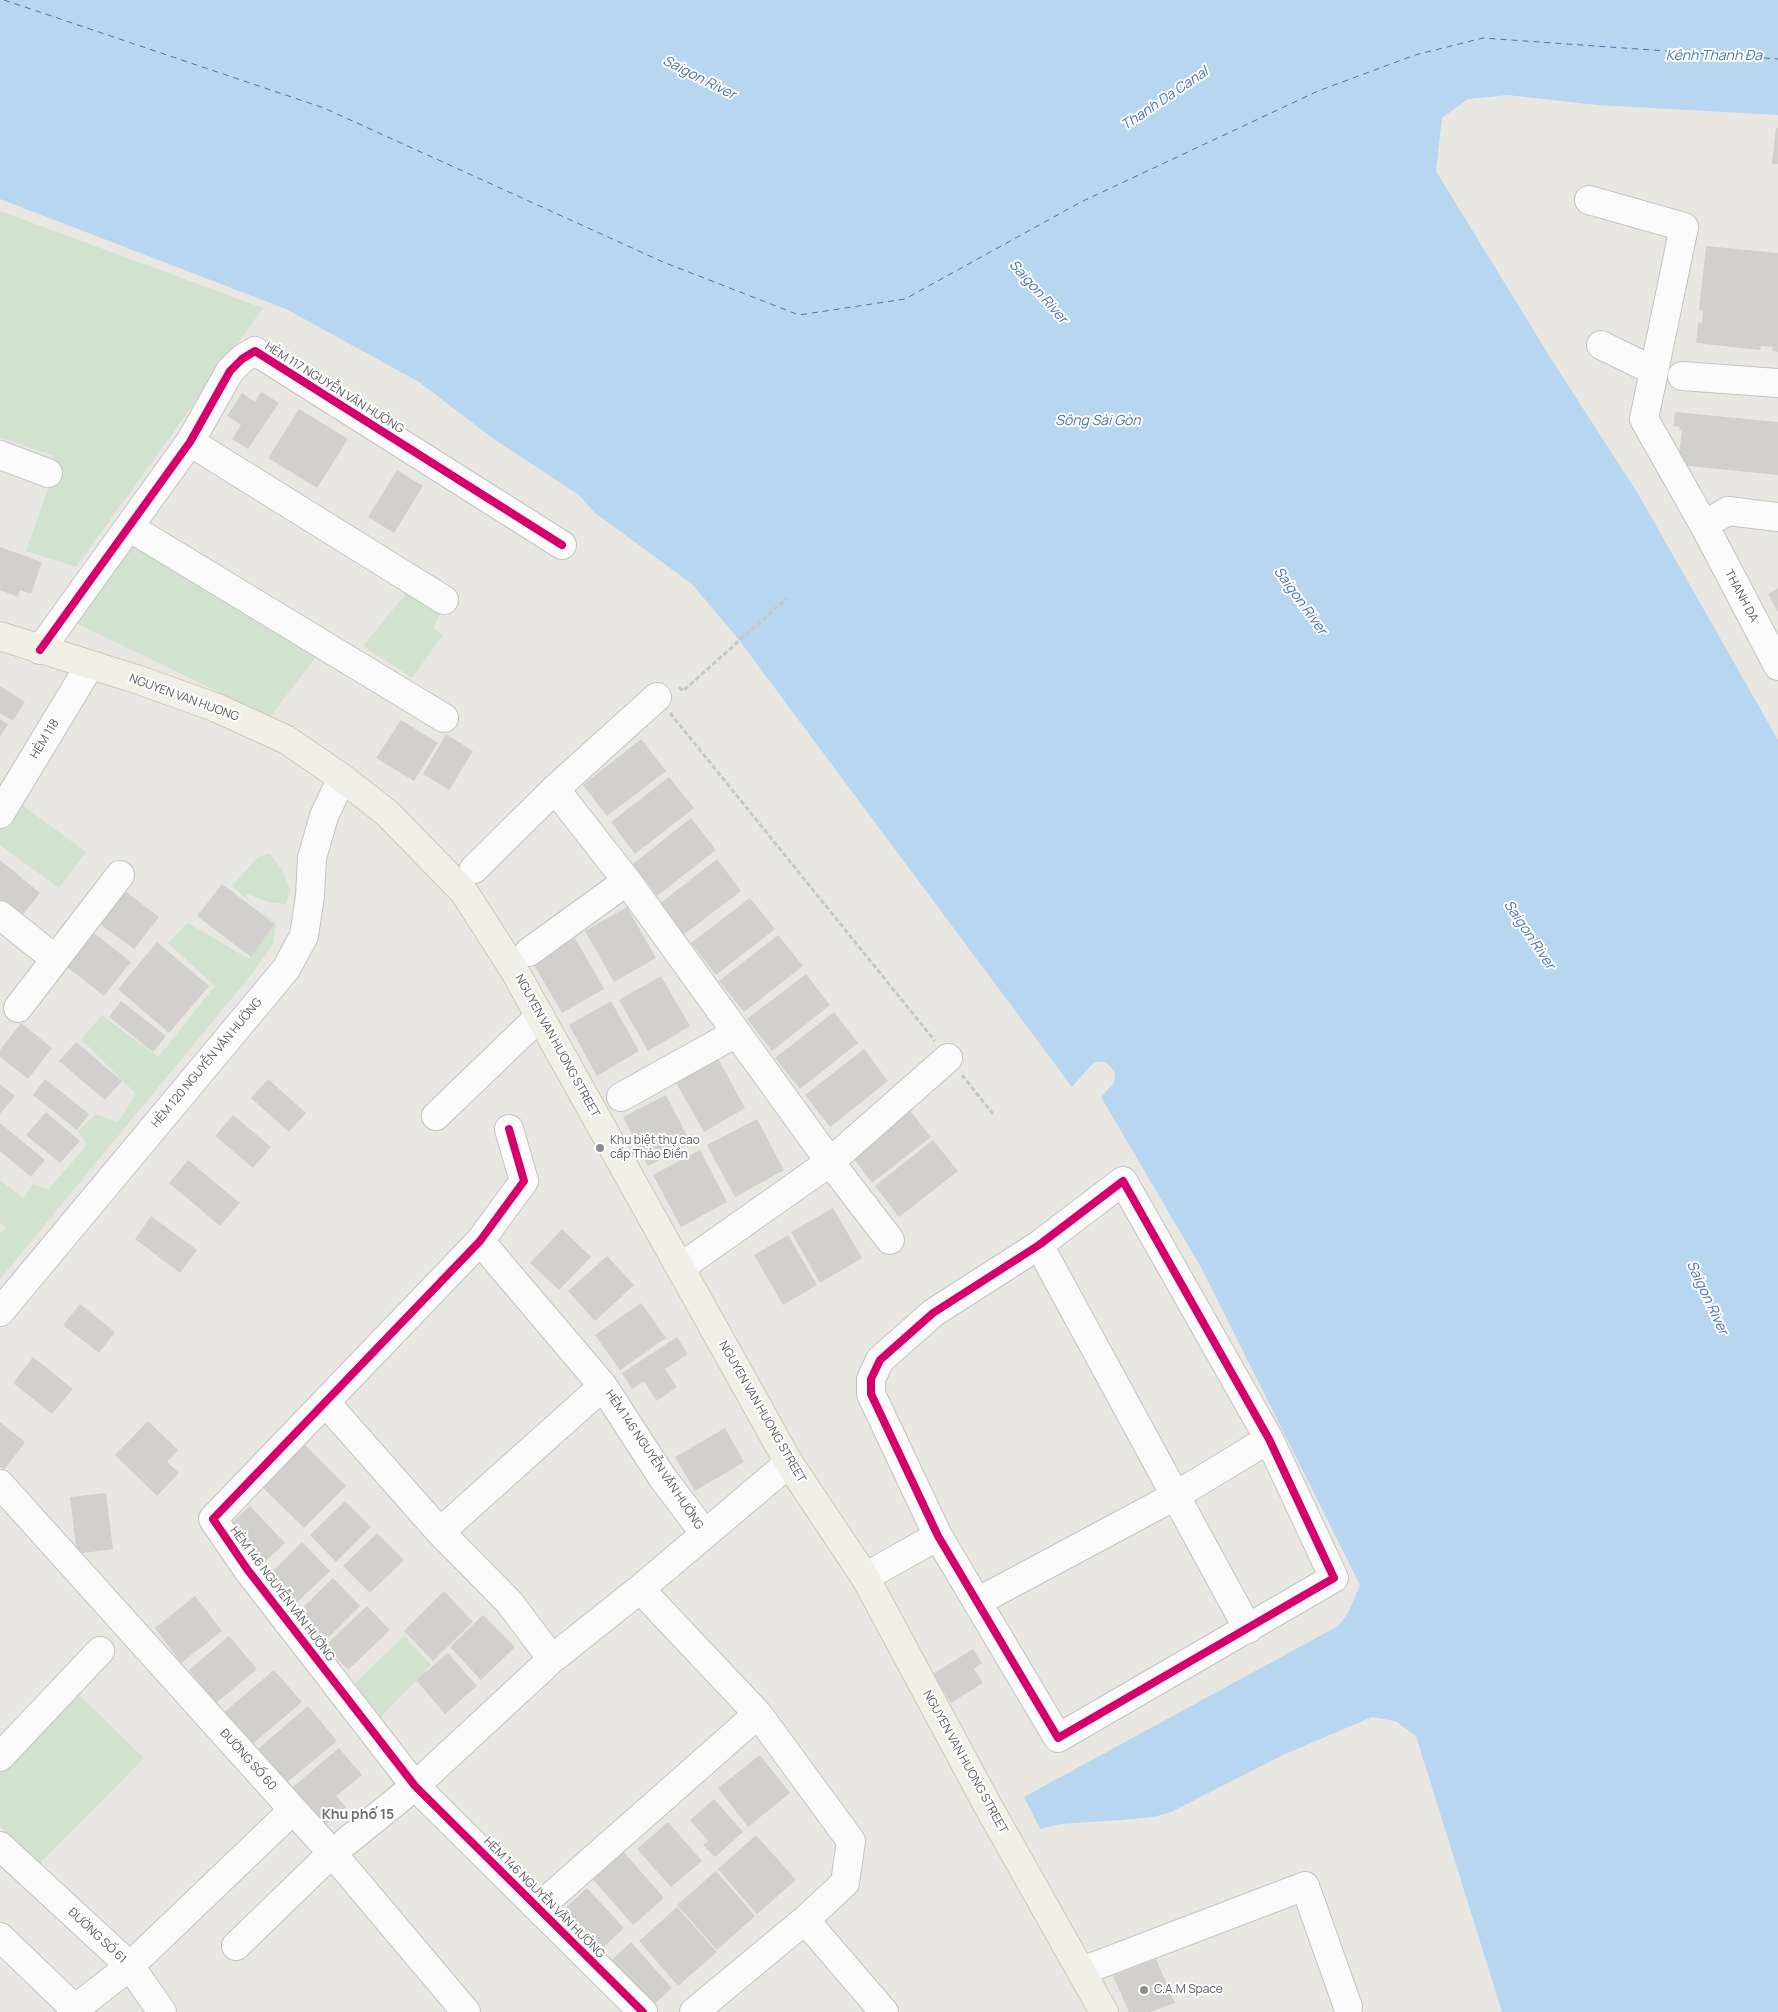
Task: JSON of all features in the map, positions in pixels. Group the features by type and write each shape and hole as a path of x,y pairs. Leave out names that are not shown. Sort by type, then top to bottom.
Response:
{"main road":[{"name":"NGUYEN VAN HUONG","path":"0,636 217,708 287,740 342,778 468,880"},
{"name":"NGUYEN VAN HUONG STREET","path":"468,880 514,970 789,1463 865,1577 988,1806 1104,2012"}],"street":[{"name":"THANH DA","path":"1589,200 1684,227 1644,419 1704,525 1778,666"},
{"path":"1602,345 1654,371"},
{"name":"HẺM 117 NGUYỄN VĂN HƯỞNG","path":"40,650 190,442 230,372 242,359 255,351 562,545"},
{"path":"1682,376 1778,383"},
{"path":"190,442 444,600"},
{"path":"0,455 48,473"},
{"path":"1704,525 1728,511 1778,517"},
{"path":"129,527 444,718"},
{"name":"HẺM 118","path":"0,814 90,665"},
{"path":"468,880 555,789 657,697"},
{"name":"HẺM 120 NGUYỄN VĂN HƯỞNG","path":"0,1312 286,969 304,936 310,896 312,858 324,816 342,778"},
{"path":"555,789 627,881 830,1162 890,1240"},
{"path":"18,1008 54,958 120,875"},
{"path":"529,952 627,881"},
{"path":"0,915 54,958"},
{"path":"436,1116 540,1016"},
{"path":"621,1097 736,1033"},
{"path":"681,1267 830,1162 948,1058"},
{"name":"HẺM 146 NGUYỄN VĂN HƯỞNG","path":"509,1129 524,1181 480,1241 213,1519 246,1569 415,1786 644,2012"},
{"path":"1123,1181 1269,1439 1334,1578 1248,1630 1058,1738 938,1536 871,1394 871,1379 880,1360 933,1313 1039,1245 1123,1181"},
{"name":"HẺM 146 NGUYỄN VĂN HƯỞNG","path":"480,1241 603,1386 662,1477 705,1534"},
{"path":"1039,1245 1248,1630"},
{"name":"HẺM 146 NGUYỄN VĂN HƯỞNG","path":"440,1532 603,1386"},
{"path":"326,1403 440,1532 509,1602 552,1659"},
{"path":"977,1602 1175,1496 1269,1439"},
{"name":"HẺM 146 NGUYỄN VĂN HƯỞNG","path":"236,1946 339,1848 415,1786 552,1659 789,1463"},
{"name":"ĐƯỜNG SỐ 60","path":"0,1484 293,1810 339,1848 466,2012"},
{"path":"865,1577 938,1536"},
{"path":"640,1588 758,1714 851,1841 845,1883 703,2009"},
{"path":"0,1757 100,1651"},
{"path":"538,1908 758,1714"},
{"path":"0,1936 73,2010 130,1966 293,1810"},
{"name":"ĐƯỜNG SỐ 61","path":"0,1846 130,1966 162,2012"},
{"path":"1082,1971 1305,1886 1348,2007"},
{"path":"805,1920 884,2012"}],"path":[{"path":"683,691 788,598"},
{"path":"657,697 993,1114"}],"green space":[{"path":"0,211 263,308 76,567 26,551 57,463 52,455 0,437"},
{"path":"133,541 319,653 270,717 74,622"},
{"path":"407,592 440,614 433,628 443,635 412,678 363,646"},
{"path":"18,802 86,852 59,888 0,845 0,826"},
{"path":"269,853 282,869 290,890 286,904 269,902 244,893 251,902 276,924 232,886 258,857"},
{"path":"188,923 249,959 276,924 273,944 251,975 0,1279 0,1234 6,1227 0,1223 0,1180 23,1198 33,1184 48,1190 87,1145 78,1131 96,1114 118,1122 136,1094 81,1039 102,1015 158,1057 215,986 168,943"},
{"path":"404,1636 431,1665 380,1718 351,1687"},
{"path":"76,1692 144,1758 38,1865 0,1827 0,1772"}],"water":[{"name":"Sông Sài Gòn","path":"0,0 1778,0 1778,115 1597,105 1508,95 1468,99 1442,118 1436,171 1553,362 1637,492 1778,740 1778,2012 1502,2012 1416,1736 1395,1721 1372,1717 1283,1755 1169,1813 1153,1817 1061,1824 1040,1829 1024,1797 1338,1626 1348,1613 1360,1585 1202,1269 1101,1097 1114,1083 1115,1072 1106,1062 1094,1062 1072,1087 739,640 692,584 595,513 579,495 495,440 419,382 286,309 0,199"}],"building":[{"path":"1776,128 1778,128 1778,164 1772,164"},
{"path":"1706,246 1778,253 1778,352 1772,351 1773,347 1761,346 1760,350 1696,343 1698,322 1702,323 1703,311 1699,310"},
{"path":"261,392 279,403 248,449 232,439 241,425 227,416 242,393 255,402"},
{"path":"299,409 348,439 317,488 268,458"},
{"path":"1675,412 1778,422 1778,475 1678,465 1682,430 1679,430 1680,427 1674,426"},
{"path":"397,470 423,486 394,533 368,517"},
{"path":"0,547 42,562 31,594 20,590 18,597 0,590"},
{"path":"1778,588 1778,612 1768,594"},
{"path":"0,686 25,702 13,721 0,713"},
{"path":"0,719 8,724 0,737"},
{"path":"401,720 438,743 414,781 376,758"},
{"path":"446,734 473,751 449,790 423,774"},
{"path":"641,739 666,771 607,816 583,785"},
{"path":"669,777 694,808 635,854 611,822"},
{"path":"691,818 716,850 657,896 633,864"},
{"path":"717,859 741,891 682,936 658,905"},
{"path":"0,860 40,893 19,919 0,904"},
{"path":"222,884 275,924 251,957 197,916"},
{"path":"125,891 159,917 134,949 100,924"},
{"path":"750,898 775,929 716,975 691,943"},
{"path":"627,907 656,958 614,982 585,931"},
{"path":"94,933 131,962 104,996 67,967"},
{"path":"778,935 803,966 744,1012 719,981"},
{"path":"575,938 604,989 562,1013 533,963"},
{"path":"157,942 209,986 169,1033 118,989"},
{"path":"806,974 830,1005 772,1051 747,1019"},
{"path":"661,976 690,1026 648,1051 619,1000"},
{"path":"121,1001 166,1036 153,1052 109,1017"},
{"path":"611,1001 639,1051 597,1076 569,1025"},
{"path":"834,1012 858,1043 800,1089 775,1058"},
{"path":"21,1023 52,1048 28,1079 0,1057 0,1050"},
{"path":"76,1042 122,1081 105,1100 59,1061"},
{"path":"864,1049 888,1081 830,1127 805,1095"},
{"path":"717,1057 745,1108 704,1132 675,1081"},
{"path":"45,1079 89,1114 77,1130 33,1095"},
{"path":"268,1079 306,1113 289,1132 251,1098"},
{"path":"0,1084 15,1096 0,1114"},
{"path":"666,1095 691,1143 648,1166 623,1117"},
{"path":"906,1106 931,1137 872,1183 848,1151"},
{"path":"46,1112 80,1141 60,1163 26,1135"},
{"path":"233,1115 271,1147 253,1168 215,1136"},
{"path":"757,1119 784,1170 735,1197 707,1145"},
{"path":"0,1123 45,1160 31,1177 0,1151"},
{"path":"933,1140 958,1171 899,1217 875,1186"},
{"path":"700,1150 727,1202 681,1227 653,1175"},
{"path":"188,1160 240,1203 220,1226 169,1183"},
{"path":"833,1208 862,1258 820,1283 791,1232"},
{"path":"151,1216 197,1250 180,1273 135,1239"},
{"path":"562,1229 591,1257 559,1290 530,1263"},
{"path":"788,1235 817,1285 783,1305 754,1255"},
{"path":"607,1256 634,1285 595,1321 568,1291"},
{"path":"641,1303 666,1338 620,1370 595,1335"},
{"path":"80,1304 115,1332 99,1353 63,1325"},
{"path":"677,1337 688,1354 665,1369 677,1387 657,1401 644,1381 632,1389 622,1373"},
{"path":"33,1357 73,1389 52,1414 13,1383"},
{"path":"148,1421 178,1450 167,1462 179,1473 157,1496 115,1455"},
{"path":"0,1422 25,1442 4,1470 0,1467"},
{"path":"725,1428 744,1462 695,1491 675,1457"},
{"path":"305,1445 346,1486 304,1528 262,1487"},
{"path":"106,1493 113,1549 77,1554 70,1497"},
{"path":"345,1501 371,1527 336,1562 310,1535"},
{"path":"250,1506 285,1543 256,1570 221,1533"},
{"path":"377,1533 404,1560 370,1593 343,1566"},
{"path":"302,1542 330,1571 292,1607 265,1579"},
{"path":"333,1578 360,1606 320,1646 292,1618"},
{"path":"444,1591 473,1622 433,1661 404,1631"},
{"path":"195,1596 222,1631 181,1663 155,1628"},
{"path":"367,1606 390,1630 348,1670 325,1646"},
{"path":"483,1615 515,1647 481,1680 450,1647"},
{"path":"229,1636 257,1669 216,1703 189,1670"},
{"path":"973,1649 982,1663 974,1669 983,1683 951,1703 933,1674"},
{"path":"448,1653 477,1686 445,1714 416,1680"},
{"path":"274,1670 302,1702 249,1747 222,1714"},
{"path":"308,1706 337,1741 280,1788 252,1754"},
{"path":"339,1748 362,1775 336,1796 346,1807 319,1830 287,1792"},
{"path":"760,1755 790,1793 748,1827 718,1788"},
{"path":"714,1799 743,1832 715,1857 703,1845 708,1841 690,1820"},
{"path":"668,1822 702,1861 671,1887 637,1849"},
{"path":"756,1835 796,1880 757,1914 718,1869"},
{"path":"622,1850 664,1898 633,1925 591,1877"},
{"path":"716,1871 755,1916 717,1950 677,1905"},
{"path":"587,1888 624,1928 596,1954 559,1914"},
{"path":"677,1907 717,1952 678,1986 639,1941"},
{"path":"631,1942 672,1988 648,2010 607,1964"},
{"name":"C.A.M Space","path":"1156,1959 1175,2003 1150,2012 1129,2012 1113,1976"}],"ferry route":[{"path":"4,0 324,108 663,262 799,315 905,299 1081,202 1318,91 1415,55 1483,38 1778,59"}],"cycle path":[{"path":"40,650 190,442 230,371 242,359 255,351 562,545"},
{"path":"509,1129 524,1181 480,1241 213,1519 247,1569 415,1786 643,2012"},
{"path":"1123,1181 1269,1439 1334,1578 1058,1738 938,1536 871,1394 871,1379 880,1360 933,1313 1039,1245 1123,1181"}],"place":[{"name":"Khu biệt thự cao cấp Thảo Điền","path":"600,1148"},
{"name":"C.A.M Space","path":"1144,1990"}],"district":[{"name":"Khu phố 15","path":"358,1815"}],"water label":[{"name":"Kênh Thanh Đa","path":"1714,56"},
{"name":"Saigon River","path":"699,78"},
{"name":"Thanh Da Canal","path":"1165,99"},
{"name":"Saigon River","path":"1038,292"},
{"name":"Saigon River","path":"1300,601"},
{"name":"Saigon River","path":"1529,935"},
{"name":"Saigon River","path":"1707,1298"}]}
